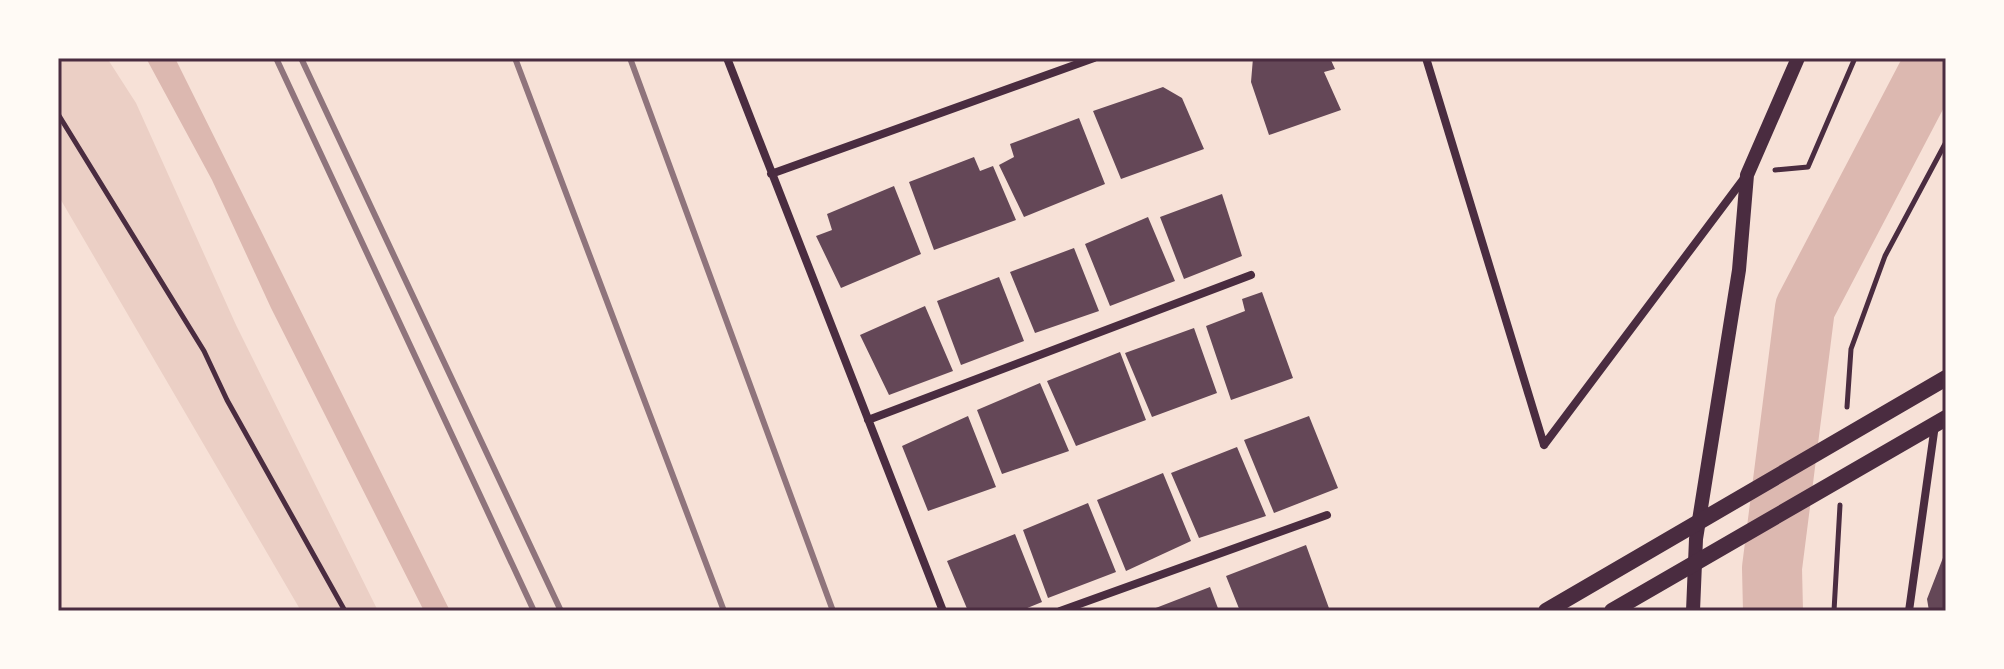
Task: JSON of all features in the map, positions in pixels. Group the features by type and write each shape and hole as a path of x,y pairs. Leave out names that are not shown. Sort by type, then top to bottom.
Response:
{"main road":[{"path":"1546,611 1946,378"},
{"path":"1612,611 1941,421"}],"street":[{"path":"727,58 943,611"},
{"path":"771,174 1094,58"},
{"path":"1426,58 1544,445 1747,175 1798,58"},
{"path":"1693,611 1696,539 1739,270 1747,175"},
{"path":"868,420 1251,275"},
{"path":"1909,611 1941,421"},
{"path":"1060,611 1327,515"}],"path":[{"path":"1747,175 1808,167 1855,58"},
{"path":"58,114 204,351 227,400 345,611"},
{"path":"1885,256 1946,142"}],"shaded area":[{"path":"58,58 107,58 136,103 236,325 378,611 301,611 58,195"},
{"path":"146,58 175,58 450,611 424,611 271,308 212,180"}],"building":[{"path":"1253,58 1330,58 1335,69 1324,72 1341,110 1269,135 1251,82"},
{"path":"1163,87 1182,98 1204,149 1121,179 1093,111"},
{"path":"1079,118 1105,184 1024,217 999,165 1014,157 1010,144"},
{"path":"974,157 980,171 993,166 1016,220 934,250 909,182"},
{"path":"894,186 921,254 841,288 816,236 832,230 827,214"},
{"path":"1222,194 1242,256 1184,279 1160,217"},
{"path":"1148,217 1175,281 1110,306 1085,244"},
{"path":"1074,248 1099,311 1035,333 1010,272"},
{"path":"999,277 1024,341 961,365 937,301"},
{"path":"1262,292 1293,378 1231,400 1206,326 1245,311 1242,299"},
{"path":"925,306 953,371 889,395 860,335"},
{"path":"1194,328 1217,393 1152,417 1125,353"},
{"path":"1120,352 1146,420 1076,446 1047,381"},
{"path":"1040,383 1069,451 1002,474 977,410"},
{"path":"968,416 996,487 928,511 902,446"},
{"path":"1309,416 1338,488 1274,513 1244,440"},
{"path":"1237,447 1266,516 1199,538 1171,473"},
{"path":"1163,473 1191,541 1126,571 1097,500"},
{"path":"1088,503 1116,572 1048,598 1023,530"},
{"path":"1015,534 1042,602 1020,611 968,611 947,561"},
{"path":"1306,545 1330,611 1240,611 1226,576"},
{"path":"1946,550 1946,611 1929,611 1927,599"},
{"path":"1210,587 1219,611 1148,611"}],"waterway":[{"path":"1773,611 1772,568 1805,308 1936,58"}],"railway":[{"path":"276,58 534,611"},
{"path":"301,58 561,611"},
{"path":"515,58 724,611"},
{"path":"630,58 833,611"}]}
